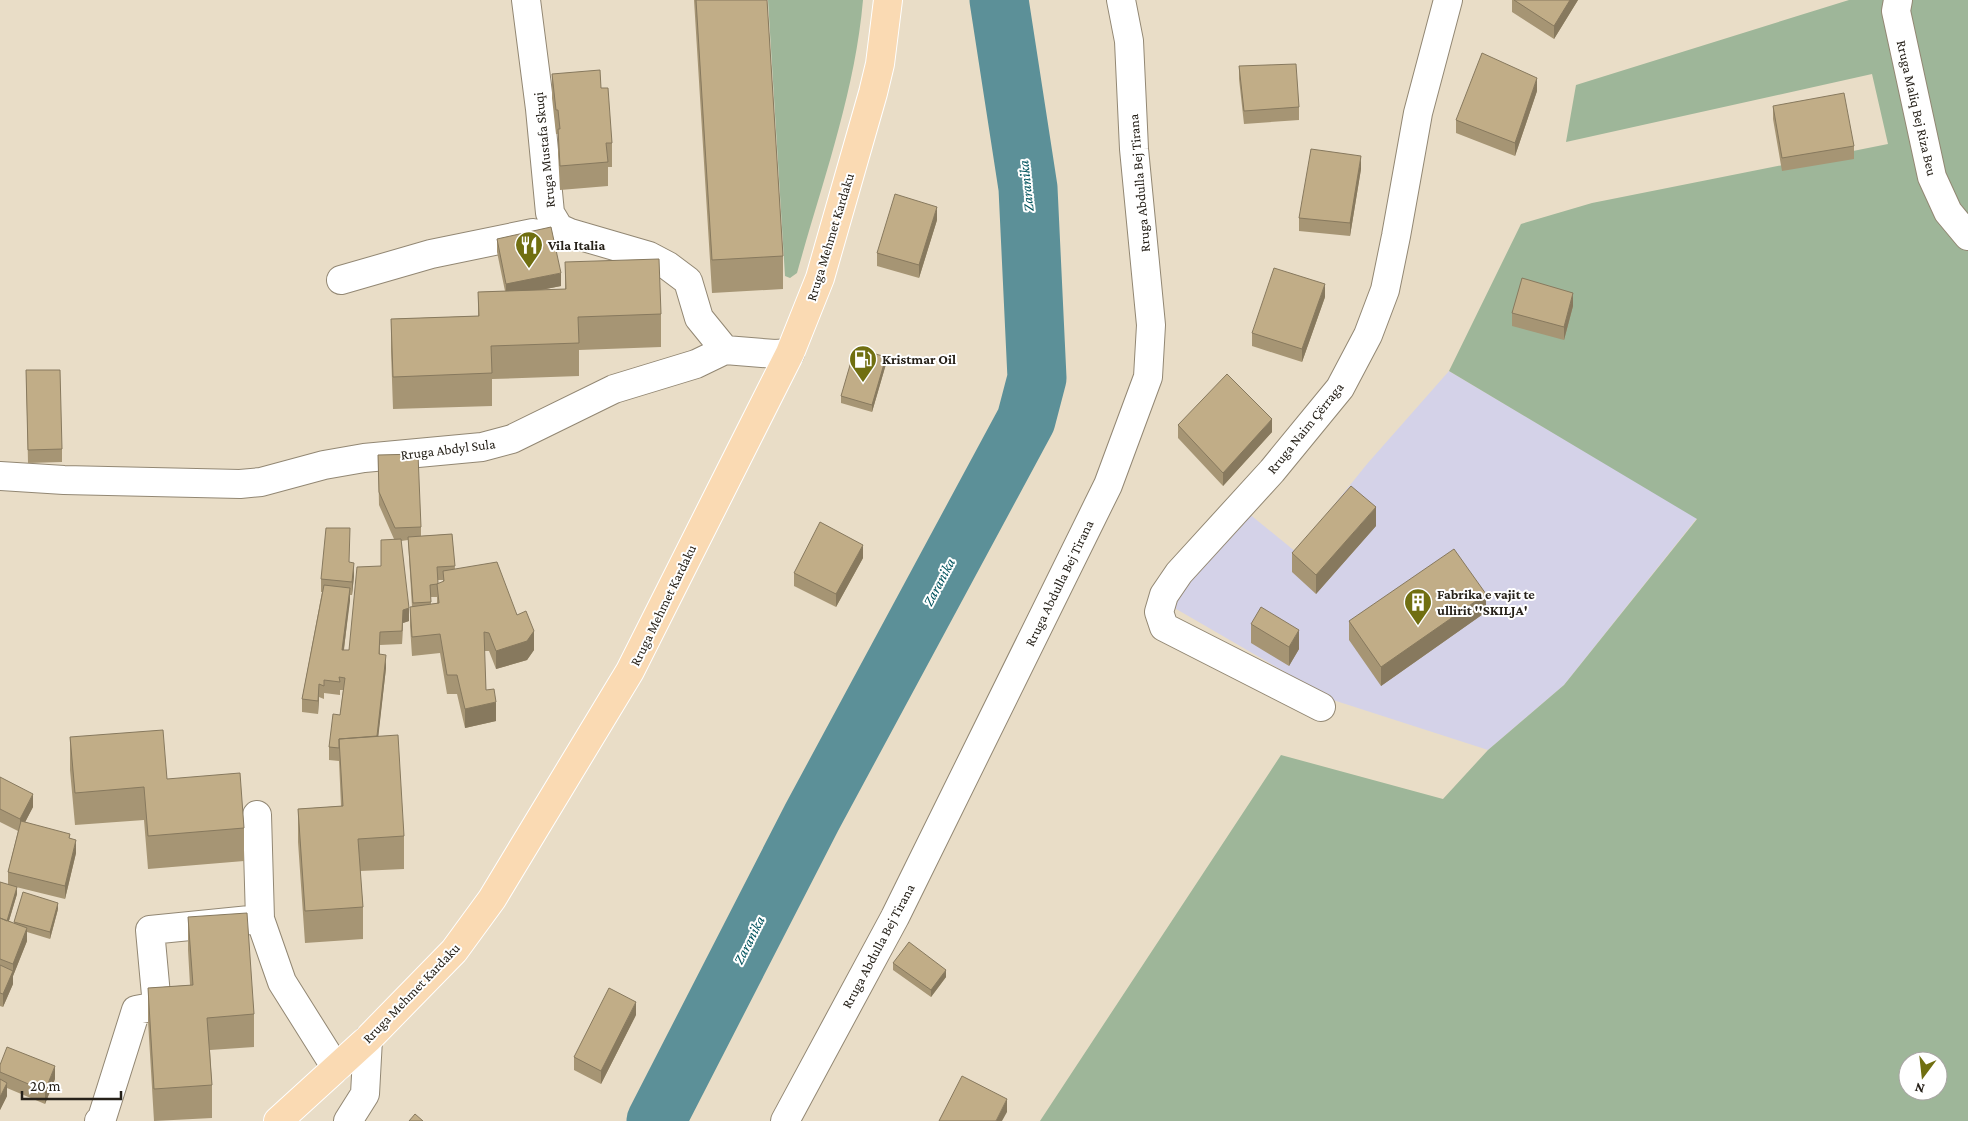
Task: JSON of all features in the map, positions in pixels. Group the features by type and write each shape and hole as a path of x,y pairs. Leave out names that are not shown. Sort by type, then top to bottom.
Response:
{"main road":[{"name":"Rruga Mehmet Kardaku","path":"278,1121 368,1039 454,951 492,899 630,671 790,353 820,278 874,93 888,0"}],"street":[{"name":"Rruga Mustafa Skuqi","path":"526,0 540,109 550,213 559,228"},
{"name":"Rruga Abdulla Bej Tirana","path":"785,1121 895,917 1108,485 1148,377 1151,325 1134,149 1129,41 1121,0"},
{"name":"Rruga Naim Çërraga","path":"1321,707 1164,627 1160,612 1164,595 1179,573 1272,471 1340,388 1368,335 1384,290 1396,236 1418,113 1448,0"},
{"name":"Rruga Maliq Bej Riza Beu","path":"1898,0 1896,11 1932,177 1948,212 1968,236"},
{"path":"341,280 431,254 559,228 570,234 649,256 668,266 688,281 700,318 725,350 775,354 790,353"},
{"name":"Rruga Abdyl Sula","path":"0,476 64,480 240,484 261,482 324,464 364,458 482,447 512,439 614,389 696,364 725,350"},
{"path":"257,815 260,919 282,982 336,1068"},
{"path":"102,1120 136,1010 157,1006 150,930 260,919"},
{"path":"348,1121 365,1094 368,1039"}],"shaded area":[{"name":"Fabrika e vajit te ullirit ''SKILJA'","path":"1449,371 1697,518 1564,685 1488,750 1333,700 1171,606 1242,508 1296,552 1367,464"}],"green space":[{"path":"768,0 863,0 859,35 845,104 797,273 790,278 785,276"},
{"path":"1849,0 1968,0 1968,1121 1040,1121 1281,755 1443,799 1488,750 1564,685 1697,519 1449,371 1521,224 1592,203 1888,144 1872,74 1566,142 1576,85"}],"building":[{"path":"696,0 767,0 783,256 712,260"},
{"path":"1514,0 1570,0 1554,26"},
{"path":"1482,53 1537,78 1515,143 1456,120"},
{"path":"1296,64 1299,107 1244,111 1239,66"},
{"path":"600,70 601,88 608,88 612,143 606,143 608,162 560,166 558,129 560,129 552,74"},
{"path":"1844,93 1854,146 1782,158 1773,106"},
{"path":"1311,149 1361,156 1350,223 1299,218"},
{"path":"895,194 937,207 919,265 877,253"},
{"name":"Vila Italia","path":"551,227 561,273 506,284 497,239"},
{"path":"659,259 661,314 578,317 579,343 491,346 492,373 393,377 391,319 479,316 478,292 566,289 565,262"},
{"path":"1274,268 1325,284 1302,349 1252,333"},
{"path":"1522,278 1573,293 1564,327 1512,313"},
{"name":"Kristmar Oil","path":"855,348 886,357 872,405 841,396"},
{"path":"26,370 60,370 62,449 28,450"},
{"path":"1227,374 1272,419 1223,473 1178,425"},
{"path":"418,454 421,527 395,528 379,492 378,455"},
{"path":"1351,486 1376,507 1316,575 1292,553"},
{"path":"820,522 863,545 836,594 794,573"},
{"path":"326,528 350,528 349,562 354,563 352,582 321,579"},
{"path":"452,534 455,566 437,567 438,583 430,585 431,602 413,603 408,537"},
{"path":"401,539 409,608 403,610 402,631 380,632 379,654 386,655 377,736 339,739 339,748 329,747 333,714 340,715 345,678 339,677 340,682 324,680 324,686 319,684 318,701 302,699 324,585 350,588 342,650 349,650 357,567 381,566 381,540"},
{"name":"Fabrika e vajit te ullirit ''SKILJA'","path":"1454,549 1486,594 1381,667 1349,621"},
{"path":"497,562 517,615 526,611 534,631 527,641 496,651 489,633 484,632 486,690 494,689 496,702 465,709 457,675 447,675 440,634 412,637 410,607 439,603 437,584 444,581 443,571"},
{"path":"1261,607 1299,630 1289,647 1251,624"},
{"path":"163,730 167,779 240,773 244,828 148,836 144,787 75,793 70,737"},
{"path":"398,735 404,836 358,839 363,907 305,911 298,809 343,806 339,739"},
{"path":"0,777 33,794 20,819 0,809"},
{"path":"21,821 70,834 69,838 76,840 65,886 8,872"},
{"path":"0,882 17,887 7,921 0,918"},
{"path":"23,892 58,903 50,932 14,922"},
{"path":"247,913 254,1014 207,1018 212,1085 154,1089 148,988 193,985 188,917"},
{"path":"0,918 27,928 13,964 0,959"},
{"path":"909,942 946,970 931,990 893,963"},
{"path":"0,965 13,971 3,994 0,993"},
{"path":"609,988 636,1002 601,1071 574,1057"},
{"path":"7,1047 55,1066 45,1091 0,1072 0,1065"},
{"path":"962,1076 1007,1099 996,1121 939,1121"},
{"path":"0,1079 7,1083 0,1097"},
{"path":"415,1114 423,1121 409,1121"}],"waterway":[{"name":"Zaranika","path":"656,1121 812,817 1026,420 1037,378 1028,188 999,0"}],"place":[{"name":"Vila Italia","path":"529,269"},
{"name":"Kristmar Oil","path":"863,383"},
{"name":"Fabrika e vajit te ullirit ''SKILJA'","path":"1418,626"}]}
